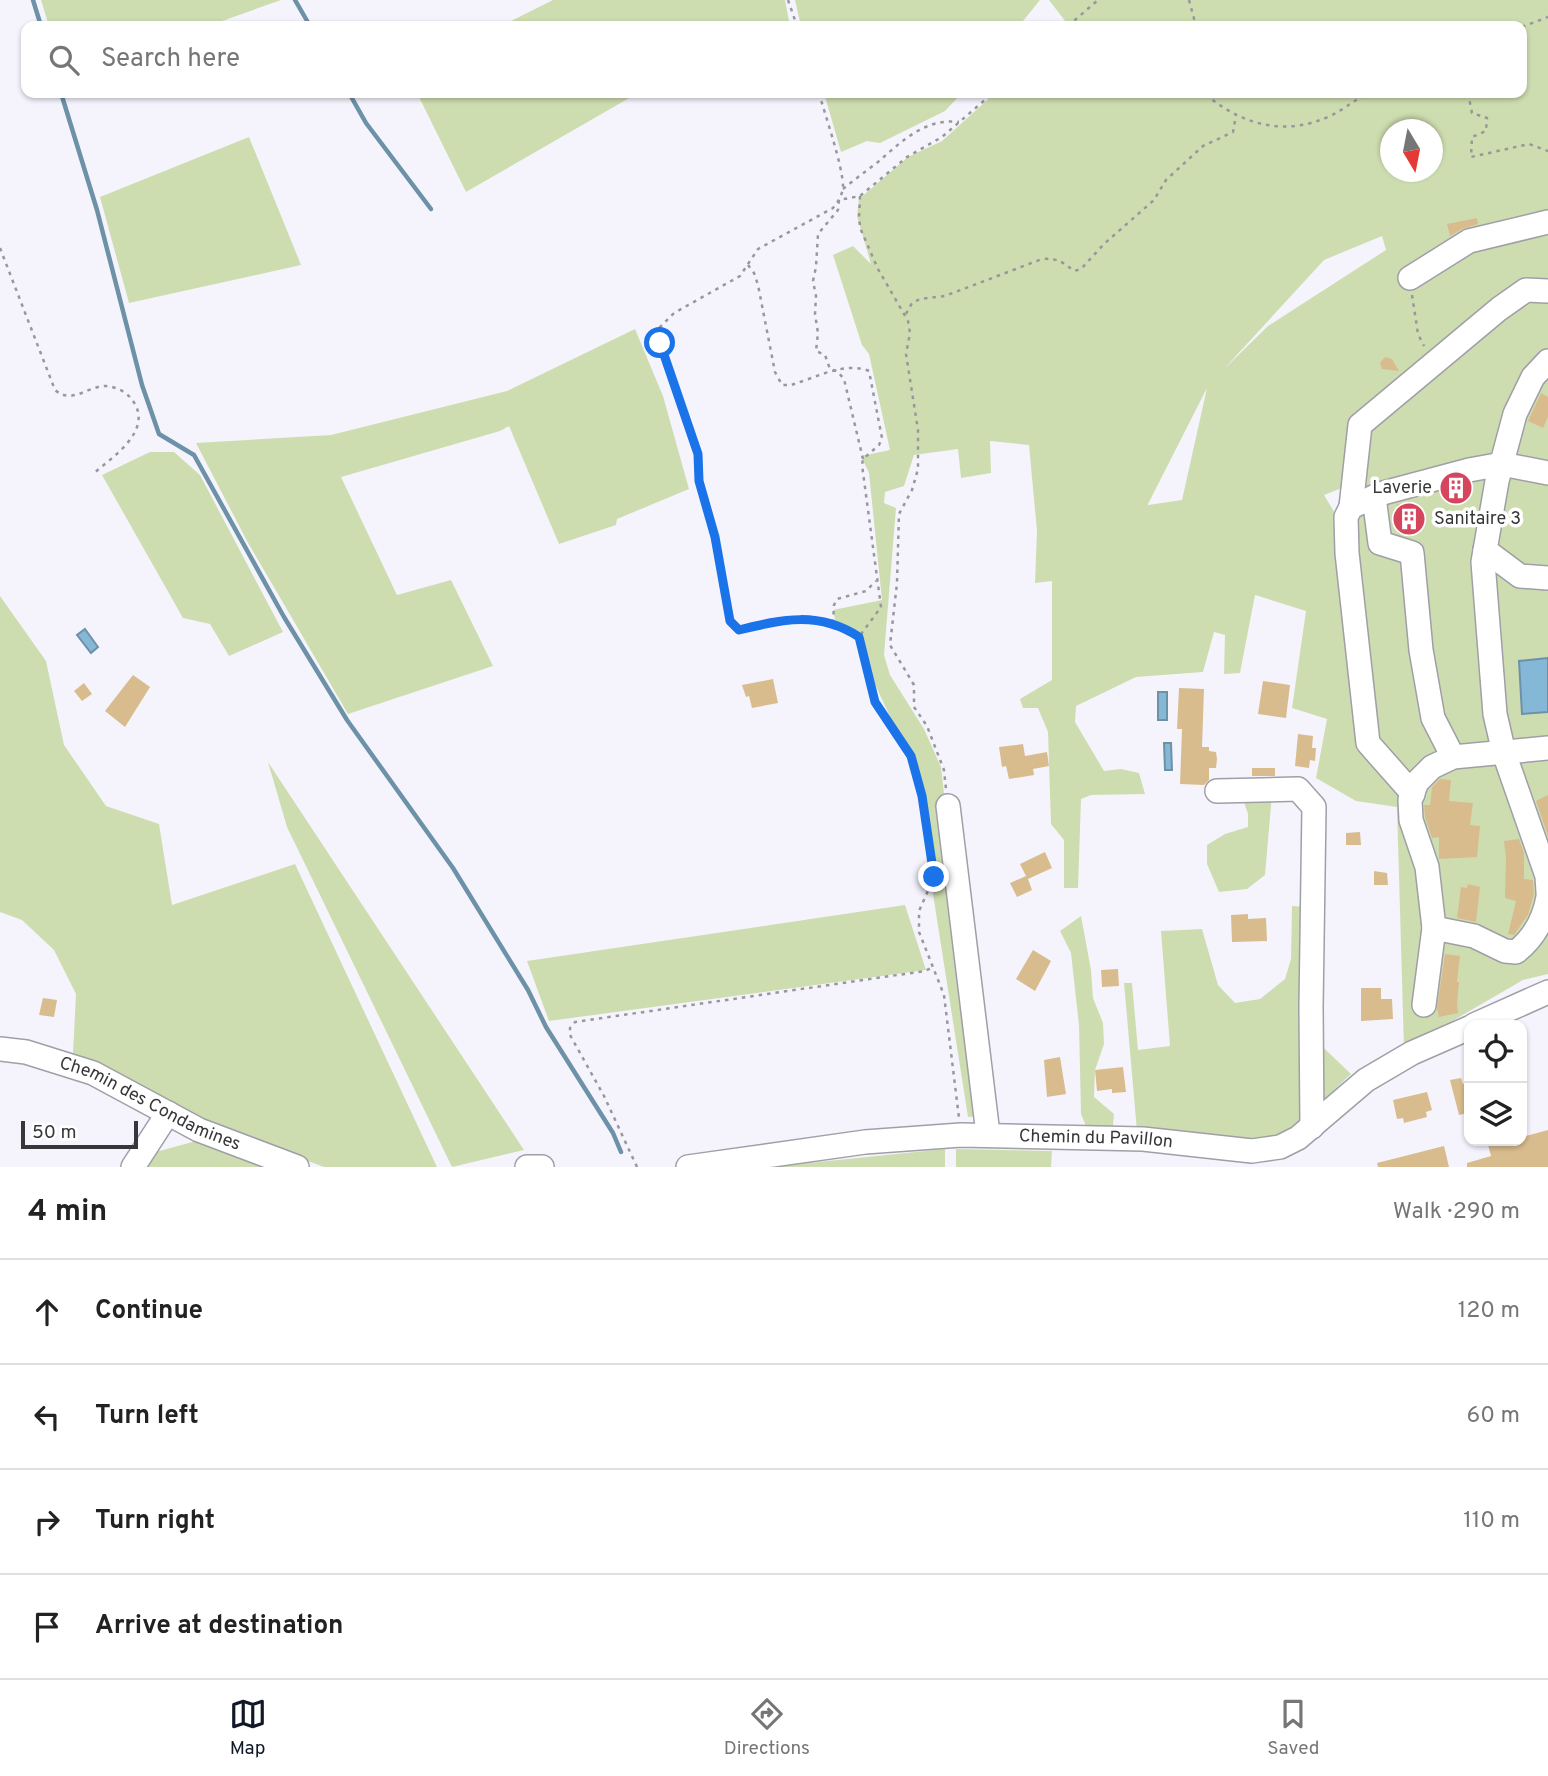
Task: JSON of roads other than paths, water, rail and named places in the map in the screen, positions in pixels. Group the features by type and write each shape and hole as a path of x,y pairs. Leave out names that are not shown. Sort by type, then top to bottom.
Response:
{"street":[{"path":"1410,278 1469,241 1548,222"},
{"path":"1413,794 1368,743 1347,553 1346,517 1351,507 1360,425 1526,290 1548,291"},
{"path":"1548,361 1533,377 1515,414 1502,464 1483,562 1495,715 1504,753 1547,876 1548,892"},
{"path":"1351,507 1374,497 1469,470 1502,464 1548,473"},
{"path":"1374,497 1380,543 1412,553 1422,650 1433,718 1453,757"},
{"path":"1485,550 1520,576 1548,579"},
{"path":"1486,599 1520,576"},
{"path":"1424,1005 1434,928 1427,867 1411,820 1410,800 1417,782 1432,767 1453,757 1548,748"},
{"path":"1217,791 1298,789 1314,807 1312,1126"},
{"path":"948,806 988,1134"},
{"path":"1434,928 1474,936 1505,951 1516,952 1536,931 1548,898"},
{"path":"1485,1020 1548,992"},
{"name":"Chemin du Pavillon","path":"688,1167 865,1142 988,1134 1143,1139 1252,1150 1280,1147 1298,1138 1366,1080 1412,1053 1464,1030"},
{"name":"Chemin des Condamines","path":"0,1049 26,1052 93,1073 199,1130 297,1167"},
{"path":"133,1167 168,1113"},
{"path":"527,1167 542,1167"}],"water":[{"path":"85,629 98,647 91,653 77,635"},
{"path":"1548,658 1548,712 1522,714 1519,661"},
{"path":"1158,692 1167,692 1167,720 1158,720"},
{"path":"1164,743 1171,743 1172,770 1165,770"}],"waterway":[{"path":"33,0 39,21"},
{"path":"295,0 307,21"},
{"path":"63,98 97,210 142,385 159,434 194,455 284,617 347,720 453,868 528,990 546,1027 613,1133 621,1152"},
{"path":"352,98 366,123 431,209"}],"place":[{"name":"Laverie","path":"1456,488"},
{"name":"Sanitaire 3","path":"1409,519"}]}
